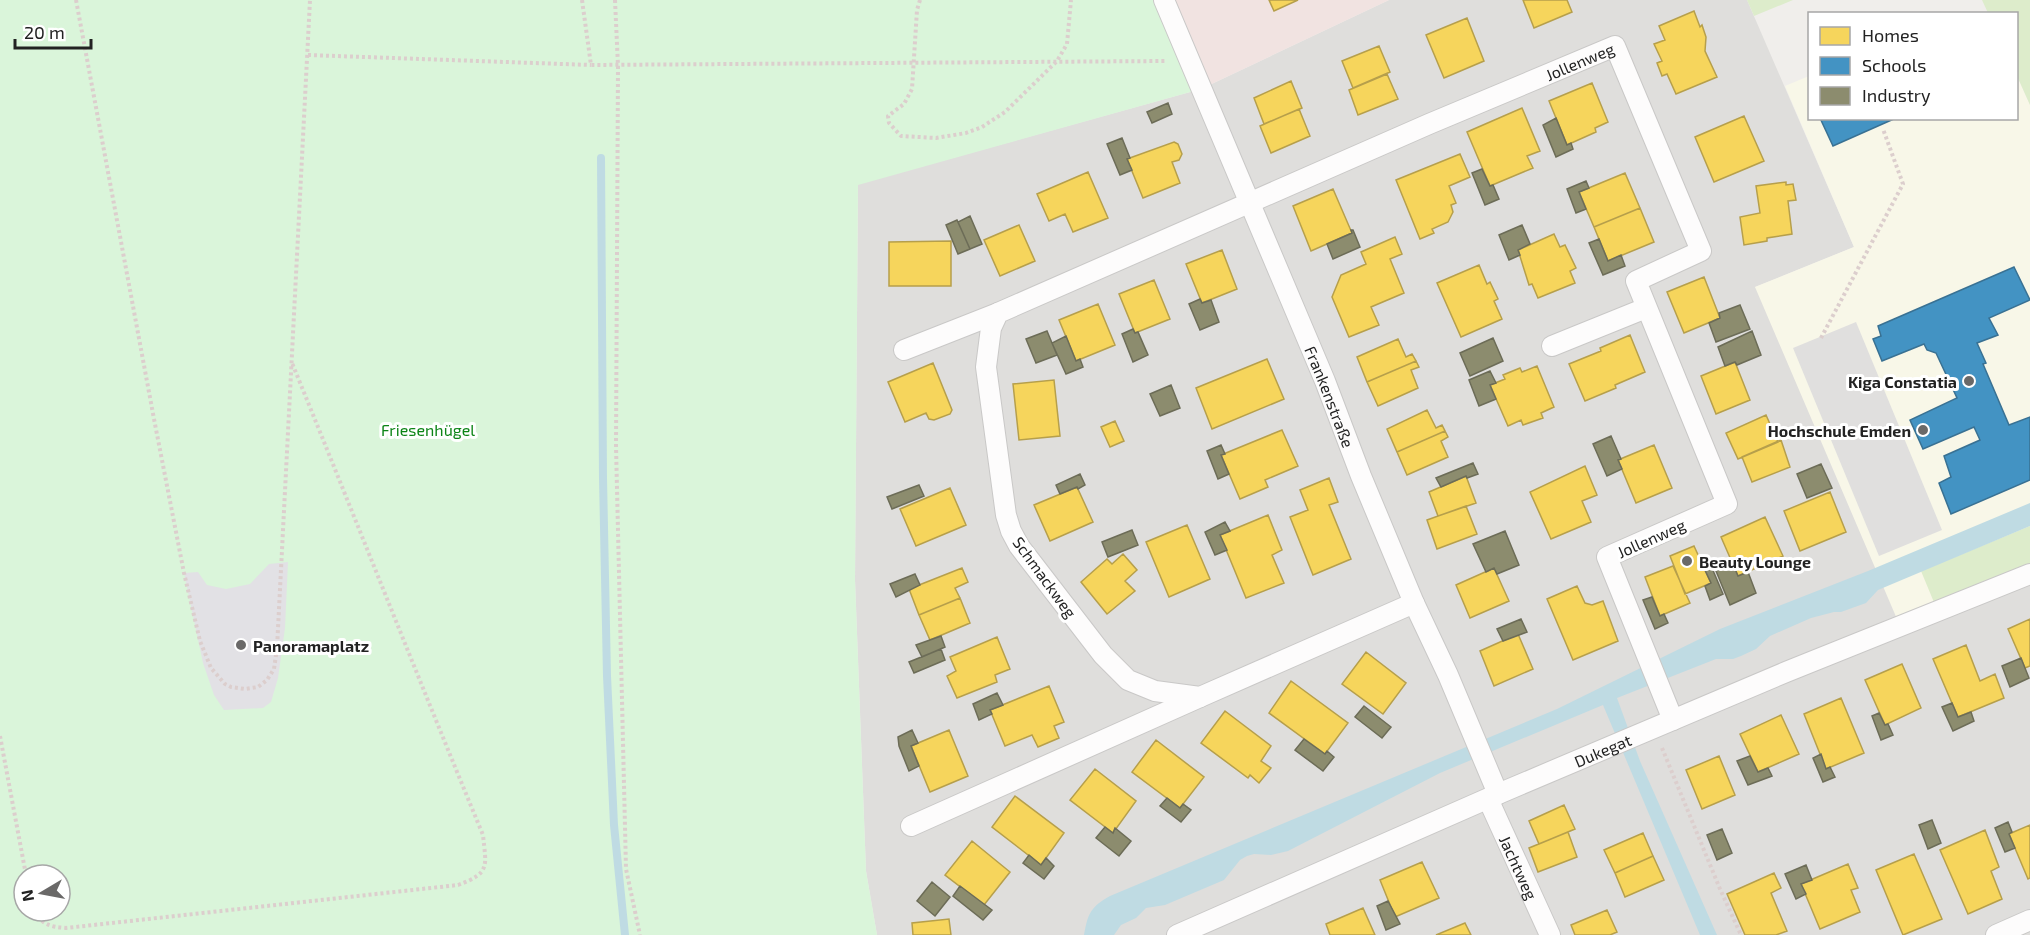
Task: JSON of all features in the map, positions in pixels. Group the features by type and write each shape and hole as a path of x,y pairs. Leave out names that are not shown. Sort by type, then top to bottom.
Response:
{"street":[{"name":"Frankenstraße","path":"1164,0 1325,381 1361,476 1414,603 1448,675 1485,763 1493,796"},
{"name":"Jollenweg","path":"1249,202 1615,46 1701,251 1636,281 1727,504 1608,557 1673,720"},
{"path":"904,350 998,313 1249,202"},
{"path":"1552,346 1646,308"},
{"name":"Schmackweg","path":"998,313 991,328 986,367 1006,515 1011,531 1019,546 1103,655 1128,680 1155,691 1200,697"},
{"name":"Dukegat","path":"1177,935 1653,728 2030,574"},
{"path":"910,826 1414,603"},
{"name":"Jachtweg","path":"1493,796 1550,935"},
{"path":"1996,935 2030,920"}],"path":[{"path":"76,0 115,218 184,573 205,654 211,668 225,684 245,689 258,687 267,680 275,662 310,0"},
{"path":"582,0 591,66"},
{"path":"615,0 618,66 616,446 626,869 640,935"},
{"path":"920,0 917,10 912,89 904,104 888,116 889,123 901,136 936,138 966,133 982,127 1005,112 1057,61 1067,44 1071,0"},
{"path":"308,55 591,66 1167,61 1188,57"},
{"path":"1821,338 1903,183 1883,129"},
{"path":"43,923 53,927 66,928 458,885 482,873 485,861 483,835 404,645 291,360"},
{"path":"1653,728 1741,935"},
{"path":"0,736 24,863"}],"shaded area":[{"path":"1164,0 1389,0 1201,89"},
{"path":"1389,0 1747,0 1854,247 1755,287 2030,574 2030,935 877,935 866,871 855,580 858,184 1201,89"},
{"name":"Hochschule Emden","path":"1808,76 1808,120 2018,120 2018,78 2030,105 2030,574 1900,626 1755,287 1854,247 1785,86"},
{"path":"1856,322 1942,530 1879,556 1793,348"},
{"name":"Panoramaplatz","path":"288,562 285,628 278,678 271,702 263,708 224,710 214,695 203,663 184,573 198,572 207,585 226,589 250,584 269,564"}],"green space":[{"name":"Friesenhügel","path":"0,0 1164,0 1201,89 858,185 855,580 866,871 877,935 0,935"},
{"path":"1747,0 1793,0 1754,16"},
{"path":"1982,0 2030,0 2030,105 2018,78 2018,12 1988,12"},
{"path":"2030,526 2030,574 1938,612 1921,571"}],"water":[{"path":"2030,503 2030,526 1878,590 1866,603 1841,612 1811,618 1770,636 1756,649 1741,656 1733,659 1716,659 1617,698 1640,761 1717,935 1700,935 1603,705 1440,773 1288,851 1271,855 1247,856 1240,860 1224,880 1165,905 1146,908 1136,918 1121,925 1114,935 1084,935 1091,912 1110,896 1557,709 1720,629 1868,571"}],"building: Homes":[{"path":"1269,0 1298,0 1274,11"},
{"path":"1523,0 1567,0 1572,12 1534,28"},
{"path":"1694,11 1700,27 1702,25 1706,37 1705,51 1717,77 1676,94 1667,74 1662,76 1657,63 1662,61 1654,44 1665,40 1659,26"},
{"path":"1467,18 1484,61 1444,78 1426,35"},
{"path":"1379,46 1390,72 1353,88 1342,61"},
{"path":"1387,74 1398,99 1358,115 1349,90"},
{"path":"1291,81 1302,108 1264,124 1254,98"},
{"path":"1592,83 1608,122 1595,128 1596,132 1567,145 1549,101"},
{"path":"1522,108 1540,151 1527,156 1533,168 1490,186 1467,132"},
{"path":"1299,109 1310,136 1271,153 1260,126"},
{"path":"1744,116 1764,161 1714,182 1695,137"},
{"path":"1174,142 1178,144 1182,154 1179,160 1172,162 1180,183 1143,198 1127,159"},
{"path":"1460,154 1470,177 1449,186 1456,203 1451,205 1453,212 1448,222 1432,229 1434,233 1420,239 1396,180"},
{"path":"1088,172 1108,218 1073,232 1065,214 1049,221 1037,194"},
{"path":"1625,173 1640,208 1594,227 1579,192"},
{"path":"1786,182 1786,185 1793,184 1796,200 1788,201 1792,234 1744,245 1740,217 1760,213 1756,186"},
{"path":"1333,189 1352,233 1311,251 1293,206"},
{"path":"1640,208 1654,242 1608,261 1594,227"},
{"path":"1019,225 1035,261 1000,276 984,240"},
{"path":"1554,234 1560,247 1565,245 1576,268 1570,271 1575,283 1538,298 1532,284 1529,285 1518,250"},
{"path":"1395,237 1402,254 1390,259 1404,293 1371,307 1379,325 1349,337 1332,297 1341,275 1366,264 1361,252"},
{"path":"951,241 951,286 889,286 889,242"},
{"path":"1222,250 1237,289 1202,303 1186,264"},
{"path":"1479,265 1487,284 1490,282 1498,299 1494,301 1502,319 1461,337 1437,283"},
{"path":"1704,277 1720,318 1684,333 1667,292"},
{"path":"1154,280 1170,319 1135,333 1119,294"},
{"path":"1098,304 1115,345 1076,361 1059,320"},
{"path":"1630,335 1645,372 1585,401 1569,364 1601,351 1600,348"},
{"path":"1398,339 1406,357 1412,354 1416,361 1367,382 1357,357"},
{"path":"1267,359 1284,399 1212,429 1196,388"},
{"path":"1416,361 1419,367 1411,370 1418,388 1378,406 1367,382"},
{"path":"1735,362 1750,400 1716,414 1701,376"},
{"path":"933,363 952,410 950,414 934,420 929,419 926,413 905,422 888,382"},
{"path":"1537,366 1554,407 1541,413 1543,418 1523,425 1521,420 1508,426 1490,385 1505,379 1503,375 1520,368 1522,372"},
{"path":"1054,380 1060,436 1019,440 1013,384"},
{"path":"1427,410 1436,428 1442,425 1445,431 1397,452 1387,429"},
{"path":"1766,415 1778,442 1738,459 1726,433"},
{"path":"1115,421 1124,441 1110,447 1101,427"},
{"path":"1282,430 1298,466 1265,480 1268,487 1240,499 1221,455"},
{"path":"1445,431 1448,437 1441,441 1448,457 1407,475 1397,452"},
{"path":"1781,440 1790,467 1752,482 1742,457"},
{"path":"1654,445 1672,488 1636,503 1618,460"},
{"path":"1585,466 1597,495 1582,501 1591,522 1551,539 1530,492"},
{"path":"1466,476 1476,503 1438,516 1429,492"},
{"path":"1329,478 1338,502 1329,505 1351,559 1313,575 1290,517 1308,510 1300,490"},
{"path":"1077,487 1093,522 1050,541 1034,505"},
{"path":"950,488 966,525 916,546 900,509"},
{"path":"1830,492 1846,532 1800,551 1784,511"},
{"path":"1466,506 1477,534 1437,549 1427,520"},
{"path":"1268,515 1282,550 1272,555 1284,583 1246,598 1220,535"},
{"path":"1765,517 1783,556 1738,576 1721,537"},
{"path":"1187,525 1210,579 1169,597 1146,542"},
{"path":"1694,546 1711,583 1685,594 1670,556"},
{"path":"1123,554 1137,570 1125,581 1135,591 1107,614 1081,582 1107,559 1112,564"},
{"path":"1673,566 1690,603 1660,616 1645,577"},
{"path":"962,568 968,582 955,588 960,598 919,615 909,589"},
{"path":"1494,568 1509,601 1470,618 1456,585"},
{"path":"1577,586 1585,603 1592,605 1603,601 1618,641 1573,660 1547,599"},
{"path":"960,598 970,623 930,640 919,615"},
{"path":"2030,619 2030,666 2025,668 2008,629"},
{"path":"1518,634 1533,669 1494,686 1480,651"},
{"path":"997,637 1010,669 995,675 997,682 957,698 947,676 956,671 950,657"},
{"path":"1966,645 1980,681 1995,674 2004,698 1958,717 1933,659"},
{"path":"1366,652 1406,683 1383,714 1342,684"},
{"path":"1902,664 1921,708 1885,725 1865,680"},
{"path":"1291,681 1348,723 1325,754 1269,713"},
{"path":"1049,686 1064,722 1054,726 1059,738 1038,747 1032,735 1005,746 990,710"},
{"path":"1841,698 1864,753 1826,769 1804,714"},
{"path":"1225,711 1271,746 1261,761 1271,768 1259,783 1250,775 1248,778 1201,743"},
{"path":"1781,715 1799,754 1758,772 1740,734"},
{"path":"949,730 968,776 930,792 911,746"},
{"path":"1156,740 1204,777 1180,808 1132,772"},
{"path":"1719,756 1735,795 1702,809 1686,770"},
{"path":"1095,769 1136,801 1113,833 1070,800"},
{"path":"1015,796 1064,833 1041,865 992,827"},
{"path":"1564,805 1575,829 1539,844 1529,821"},
{"path":"2030,825 2030,878 2028,879 2009,834"},
{"path":"1985,830 1999,867 1991,871 2002,899 1968,914 1940,850"},
{"path":"1568,832 1577,857 1538,872 1529,848"},
{"path":"1643,833 1653,856 1615,873 1604,850"},
{"path":"972,841 1010,872 984,905 945,875"},
{"path":"1914,854 1942,919 1903,935 1876,870"},
{"path":"1653,856 1664,880 1625,897 1615,873"},
{"path":"1422,862 1439,898 1395,917 1380,880"},
{"path":"1848,864 1858,888 1851,890 1860,912 1820,929 1801,884"},
{"path":"1774,873 1781,888 1771,893 1787,931 1776,935 1745,935 1727,894"},
{"path":"1363,908 1375,935 1330,935 1326,924"},
{"path":"1607,910 1617,932 1610,935 1575,935 1571,925"},
{"path":"949,919 951,935 913,935 912,923"},
{"path":"1465,923 1471,935 1436,935"}],"building: Schools":[{"path":"1821,120 1892,120 1833,146"},
{"name":"Kiga Constatia","path":"2014,267 2030,300 1989,318 1998,335 1977,343 1986,363 1983,364 2009,425 2030,417 2030,480 1951,514 1939,483 1951,477 1944,456 1980,440 1974,427 1923,449 1910,420 1957,398 1936,353 1927,350 1924,344 1882,361 1873,339 1881,336 1878,326"}],"building: Industry":[{"path":"1168,103 1172,114 1152,123 1147,112"},
{"path":"1556,118 1567,145 1571,143 1573,149 1556,157 1543,125"},
{"path":"1122,138 1132,170 1120,175 1107,144"},
{"path":"1482,169 1499,199 1485,205 1472,173"},
{"path":"1586,181 1589,188 1579,192 1586,209 1576,213 1567,189"},
{"path":"970,216 982,244 970,249 958,222"},
{"path":"957,220 970,249 958,254 946,225"},
{"path":"1522,225 1530,244 1518,250 1520,255 1509,260 1499,235"},
{"path":"1351,230 1360,247 1333,259 1327,244 1352,233"},
{"path":"1599,239 1608,261 1621,255 1625,266 1603,275 1589,243"},
{"path":"1200,299 1202,303 1211,300 1219,322 1200,330 1189,304"},
{"path":"1740,305 1750,329 1716,342 1709,323 1720,318 1719,313"},
{"path":"1133,329 1135,333 1138,332 1148,355 1133,362 1122,334"},
{"path":"1047,331 1057,355 1036,363 1026,339"},
{"path":"1752,331 1761,355 1737,365 1735,362 1725,366 1718,347"},
{"path":"1066,336 1076,361 1080,359 1083,367 1066,374 1052,343"},
{"path":"1493,338 1503,361 1470,376 1460,353"},
{"path":"1490,371 1496,383 1490,385 1496,399 1479,406 1469,380"},
{"path":"1171,385 1180,408 1160,416 1150,394"},
{"path":"1611,436 1621,459 1618,460 1622,469 1607,476 1593,444"},
{"path":"1221,445 1225,454 1221,455 1229,474 1218,479 1207,451"},
{"path":"1473,463 1478,474 1467,478 1466,476 1441,487 1436,478"},
{"path":"1821,464 1832,488 1807,498 1797,474"},
{"path":"1080,474 1085,485 1060,494 1056,485"},
{"path":"919,485 924,496 892,509 887,497"},
{"path":"1225,522 1230,531 1220,535 1227,550 1215,555 1205,532"},
{"path":"1132,530 1138,545 1108,557 1102,542"},
{"path":"1505,531 1519,565 1497,574 1494,568 1486,572 1473,544"},
{"path":"1709,561 1723,594 1710,600 1705,586 1711,583 1702,564"},
{"path":"1733,564 1738,576 1748,572 1756,593 1730,605 1716,571"},
{"path":"915,574 920,585 896,597 890,584"},
{"path":"1652,597 1660,616 1664,614 1668,623 1655,629 1643,600"},
{"path":"1521,619 1527,632 1503,641 1497,629"},
{"path":"941,636 945,647 922,657 916,645"},
{"path":"941,649 945,660 914,673 909,662"},
{"path":"2021,658 2029,678 2010,687 2002,666"},
{"path":"997,693 1003,705 990,710 992,714 979,720 973,704"},
{"path":"1952,703 1958,717 1971,712 1974,721 1953,731 1942,707"},
{"path":"1364,706 1391,727 1382,738 1355,717"},
{"path":"1879,713 1893,735 1881,740 1872,716"},
{"path":"912,730 918,743 911,746 919,766 909,771 899,746 898,737"},
{"path":"1304,739 1325,754 1327,751 1334,757 1323,771 1295,750"},
{"path":"1821,754 1826,769 1830,767 1835,777 1823,782 1813,758"},
{"path":"1750,756 1758,772 1768,768 1772,776 1748,785 1737,761"},
{"path":"1167,798 1180,808 1183,804 1191,810 1181,822 1160,806"},
{"path":"1932,820 1941,843 1928,849 1919,825"},
{"path":"2008,822 2012,832 2009,834 2015,848 2005,852 1995,828"},
{"path":"1105,827 1113,833 1115,828 1131,841 1119,856 1096,838"},
{"path":"1722,829 1732,853 1717,860 1707,835"},
{"path":"1029,855 1041,865 1046,858 1054,866 1044,879 1023,863"},
{"path":"1806,865 1812,880 1801,884 1806,894 1796,899 1785,874"},
{"path":"932,882 950,897 935,916 917,901"},
{"path":"960,886 992,910 983,920 953,896"},
{"path":"1388,901 1400,924 1386,930 1377,906"}],"waterway":[{"path":"601,158 607,676 614,825 625,935"}],"place":[{"name":"Kiga Constatia","path":"1969,381"},
{"name":"Hochschule Emden","path":"1923,430"},
{"name":"Beauty Lounge","path":"1687,561"},
{"name":"Panoramaplatz","path":"241,645"}]}
